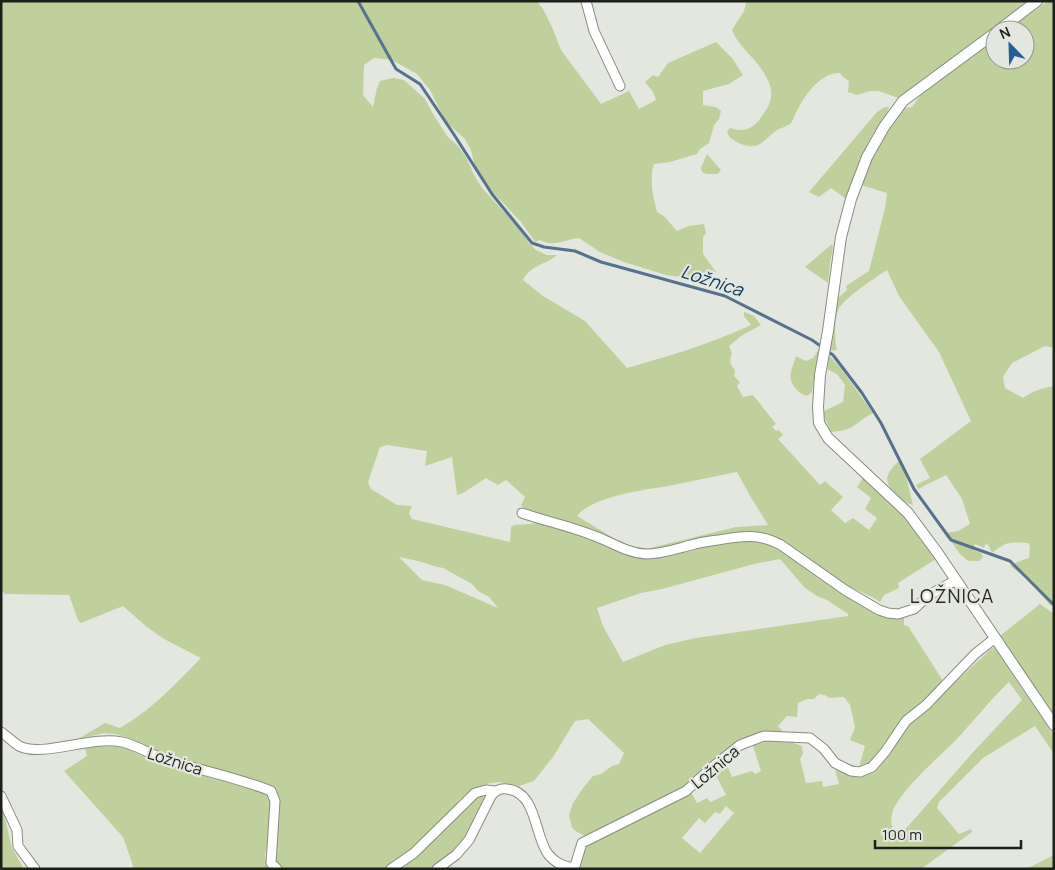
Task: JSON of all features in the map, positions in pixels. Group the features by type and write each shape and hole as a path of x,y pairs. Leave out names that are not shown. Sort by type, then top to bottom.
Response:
{"street":[{"path":"586,1 594,31 620,86"},
{"path":"1012,20 1037,1"},
{"path":"985,40 903,102 867,157 854,190 841,237 820,375 818,407 820,424 828,438 908,513 956,580 1054,725"},
{"path":"522,513 594,535 629,551 644,554 658,554 695,544 746,535 772,540 844,590 878,610 888,613 898,614 914,609 929,596 956,580"},
{"name":"Ložnica","path":"392,869 414,853 475,793 486,790 510,789 522,797 528,804 547,854 562,866 574,868 582,843 686,791 740,745 764,736 810,738 824,749 835,763 851,771 860,772 872,767 885,752 906,721 926,705 975,654 995,638"},
{"name":"Ložnica","path":"1,732 20,747 37,750 99,740 121,742 214,774 250,782 270,791 275,800 271,863 277,869"},
{"path":"437,869 456,855 463,847 490,796 496,791"},
{"path":"1,796 17,830 18,846 35,869"}],"green space":[{"path":"1,1 537,1 552,27 561,50 601,104 629,91 639,109 656,100 653,92 645,82 653,75 658,77 668,63 716,42 732,58 743,75 729,84 703,91 703,105 716,107 721,111 719,119 714,125 709,143 700,149 697,154 670,162 654,164 652,188 657,212 664,216 677,231 689,226 704,224 706,233 703,237 703,254 716,272 709,277 700,278 699,282 666,275 624,262 600,252 579,238 555,243 540,240 535,242 521,222 487,186 475,167 471,150 465,139 446,122 430,90 417,74 392,60 374,58 364,65 363,95 373,107 380,81 393,78 404,80 425,99 447,136 459,147 467,159 483,189 536,250 547,255 557,255 534,268 523,280 543,296 585,321 627,368 736,332 751,325 744,316 744,312 754,316 761,325 741,336 729,346 732,353 732,366 735,370 734,376 740,382 737,386 743,397 753,395 776,424 772,427 776,431 779,430 783,435 778,439 820,485 825,481 843,497 831,510 845,523 853,518 869,530 877,518 865,509 871,498 857,487 863,478 899,510 936,559 898,583 899,588 884,595 880,602 844,584 787,543 772,535 728,533 690,543 642,552 636,550 736,527 768,525 737,472 620,495 595,503 577,516 634,549 536,514 521,506 525,497 506,480 498,485 486,478 457,495 452,457 425,466 427,451 387,445 380,447 368,482 371,489 397,505 412,506 409,513 412,519 510,542 511,527 514,525 542,523 589,536 649,558 672,556 734,538 770,541 878,613 890,618 904,615 904,625 908,626 945,684 873,764 859,770 843,762 859,767 865,746 850,740 855,727 850,705 844,697 829,698 819,694 814,699 807,699 798,703 797,717 787,716 778,726 788,737 760,734 680,791 599,832 585,836 572,828 569,815 573,803 593,776 601,774 612,766 619,764 624,753 588,719 575,721 553,757 534,781 519,786 499,782 490,783 469,792 460,799 449,814 398,862 386,869 280,869 273,858 279,804 274,788 267,784 183,761 115,734 104,733 78,739 105,723 120,728 132,721 163,696 201,658 164,639 123,606 81,623 78,620 69,595 5,594 1,590","holes":["399,557 443,568 472,584 478,591 489,597 498,608 445,585 422,580","780,559 805,588 827,600 848,614 848,616 696,638 665,645 623,662 603,626 597,608 641,593"]},
{"path":"745,1 1029,1 1003,20 985,20 985,34 901,99 879,91 870,91 857,95 848,92 849,81 840,73 827,76 810,91 801,103 791,123 777,130 755,146 744,145 734,140 727,132 730,128 743,130 753,126 760,119 770,102 770,88 765,74 738,41 732,30 744,11"},
{"path":"1048,1 1054,1 1054,348 1045,346 1012,363 1003,377 1005,388 1023,398 1030,393 1054,386 1054,607 1027,579 1010,566 1029,558 1030,546 1028,543 1009,543 992,553 986,543 984,548 975,544 973,550 981,553 983,557 979,561 968,561 959,553 946,533 958,531 970,524 962,499 946,475 918,489 916,485 930,478 920,459 971,421 939,352 899,296 887,270 860,288 841,305 838,310 836,324 835,341 837,350 829,351 837,299 847,290 846,286 869,271 885,208 887,193 861,185 874,154 905,108 912,107 922,93 985,46 985,70 1035,70 1035,20 1020,20"},
{"path":"885,107 889,107 888,111 865,150 854,174 846,199 831,188 819,197 809,192 877,112"},
{"path":"707,154 721,170 718,174 702,172 701,168"},
{"path":"832,244 833,248 828,283 805,267"},
{"path":"819,349 812,392 807,396 793,385 791,381 792,369 796,356 806,361 813,358"},
{"path":"829,355 873,413 852,427 831,432 824,417 824,411 843,402 845,385 837,374 827,369"},
{"path":"899,461 905,472 913,505 900,498 887,481 891,469"},
{"path":"1040,604 1054,614 1054,713 1051,714 1000,636"},
{"path":"996,647 1054,735 1054,754 1035,726 983,758 939,802 937,808 959,834 971,829 972,832 921,869 579,869 585,842 691,792 697,803 707,798 710,802 726,795 714,771 725,760 732,777 752,771 755,774 761,771 752,743 769,739 788,741 802,746 803,754 800,759 806,783 822,781 823,787 839,784 835,770 861,775 905,726 992,648","holes":["1009,682 1022,700 896,840 891,817 895,806 902,796","726,806 734,813 700,853 682,838 699,818 705,823 715,812 720,814"]},
{"path":"98,746 126,748 150,760 264,790 271,797 272,823 265,855 269,869 134,869 123,837 64,771 87,756 85,749"},
{"path":"481,793 486,795 470,829 455,852 429,869 400,869 404,867"},
{"path":"1,802 12,848 24,869 1,869"},
{"path":"1054,855 1054,869 1026,869"}],"waterway":[{"name":"Ložnica","path":"358,1 396,69 420,84 492,194 532,243 544,247 575,251 601,262 725,296 812,340 822,347"},
{"name":"Ložnica","path":"827,351 833,355 862,393 881,423 914,489 951,540 1010,561 1054,605"}],"district":[{"name":"LOŽNICA","path":"952,596"}]}
